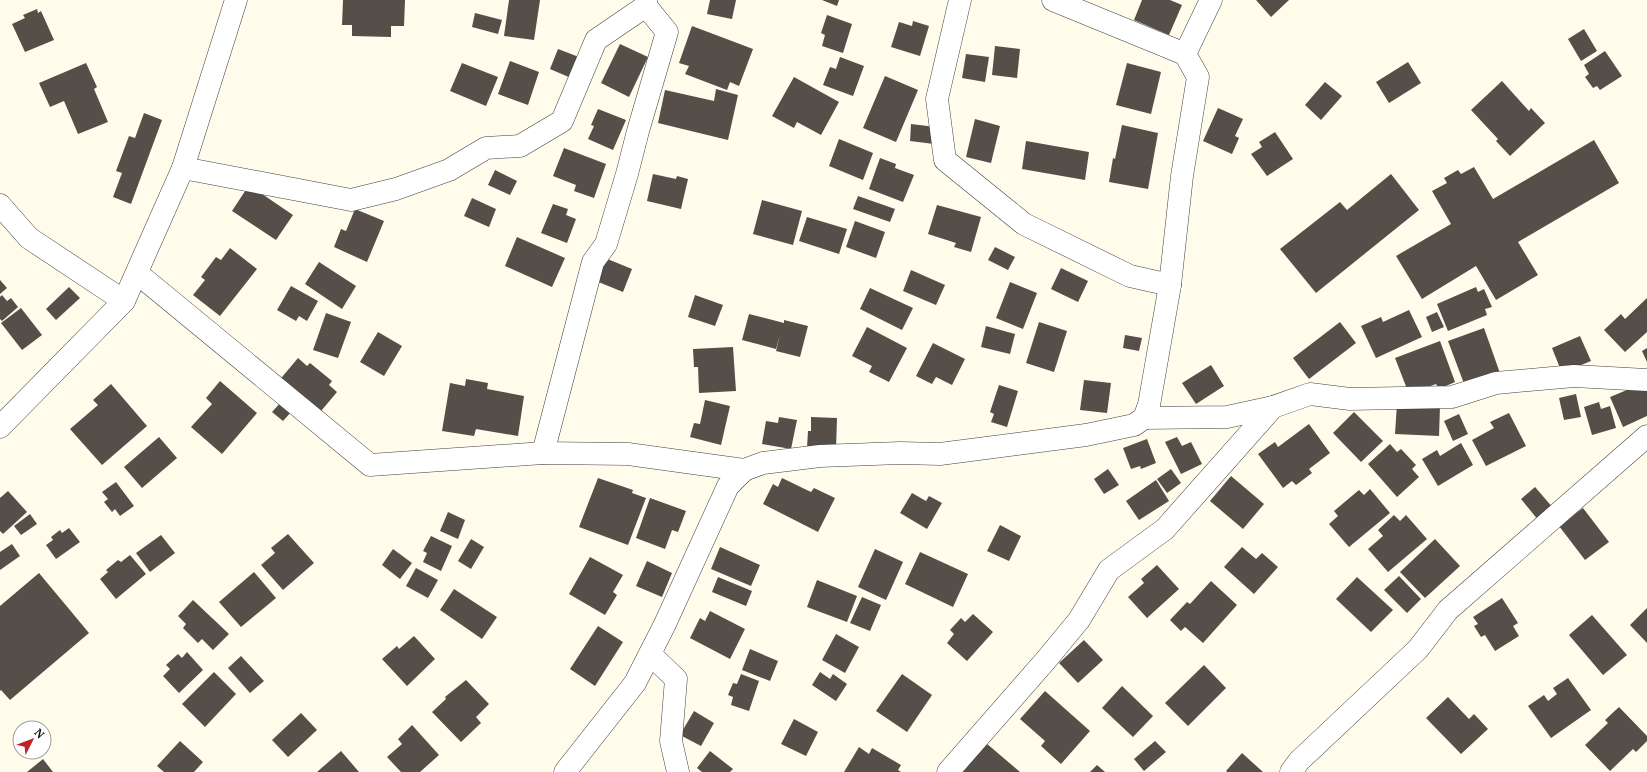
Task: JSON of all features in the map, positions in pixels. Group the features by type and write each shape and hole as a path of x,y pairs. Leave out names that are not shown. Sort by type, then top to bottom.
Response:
{"street":[{"path":"0,427 124,301 183,168 236,0"},
{"path":"960,0 937,99 945,160 1024,224 1130,276 1170,285"},
{"path":"565,772 635,683 693,565 728,486 744,470 763,463 820,456 900,453 940,454 1086,435 1134,425 1144,418 1149,405 1170,285 1182,176 1198,77 1185,54 1053,0"},
{"path":"1185,54 1211,0"},
{"path":"183,168 351,200 396,189 449,170 486,148 520,146 562,122 596,40 646,3 667,32 638,131 628,174 606,244 593,262 544,453"},
{"path":"0,205 29,238 124,301"},
{"path":"137,273 370,465 544,453 628,454 744,470"},
{"path":"1144,418 1227,417 1273,407 1310,394 1350,399 1452,397 1496,383 1574,376 1647,380"},
{"path":"948,772 1079,620 1108,570 1165,530 1273,407"},
{"path":"1291,772 1299,761 1418,649 1448,610 1647,436"},
{"path":"650,654 676,679 671,742 678,772"}],"building":[{"path":"343,0 405,0 404,26 391,26 391,37 352,36 352,25 342,25"},
{"path":"509,0 540,0 534,40 504,36"},
{"path":"710,0 736,0 732,19 707,14"},
{"path":"822,0 839,0 837,6"},
{"path":"1142,0 1170,0 1182,5 1169,35 1134,20"},
{"path":"1256,0 1289,0 1271,17"},
{"path":"37,9 38,13 41,11 54,40 25,52 12,24 25,18 23,15"},
{"path":"475,13 502,20 498,34 472,27"},
{"path":"827,15 852,24 843,53 822,46 825,35 821,33"},
{"path":"913,21 929,26 920,56 891,47 899,22 912,26"},
{"path":"692,26 753,49 739,86 730,82 727,90 685,74 689,66 679,63"},
{"path":"1584,29 1597,51 1581,61 1568,39"},
{"path":"620,44 648,57 629,97 601,83"},
{"path":"995,46 1020,49 1017,78 992,75"},
{"path":"558,49 579,57 571,78 550,69"},
{"path":"1605,51 1622,76 1600,90 1597,86 1593,88 1585,77 1589,74 1584,65"},
{"path":"966,54 989,57 985,82 962,78"},
{"path":"840,57 864,66 853,96 823,85 830,67 836,69"},
{"path":"510,61 539,72 528,105 498,94"},
{"path":"1408,62 1421,83 1389,103 1376,82"},
{"path":"86,63 97,87 94,89 108,122 78,134 64,101 50,107 39,83"},
{"path":"462,63 498,77 486,106 450,91"},
{"path":"1127,63 1161,72 1151,114 1116,105"},
{"path":"885,76 918,90 896,142 863,128"},
{"path":"794,77 839,102 821,135 797,122 794,128 772,116"},
{"path":"1502,81 1529,111 1531,108 1545,123 1510,156 1496,141 1498,139 1471,110"},
{"path":"1325,82 1342,96 1321,120 1305,105"},
{"path":"716,89 738,95 728,140 658,123 665,90 714,101"},
{"path":"1218,108 1243,119 1235,136 1239,138 1232,154 1203,141"},
{"path":"598,109 626,120 613,150 588,139 594,126 591,125"},
{"path":"144,113 162,120 131,204 113,197 122,173 116,171 129,136 135,138"},
{"path":"975,119 1000,126 991,163 966,157"},
{"path":"911,124 936,127 934,144 910,141"},
{"path":"1122,125 1158,133 1148,189 1109,182 1113,158 1115,159"},
{"path":"1275,132 1293,159 1267,176 1251,154 1262,147 1259,142"},
{"path":"839,139 873,153 863,180 829,166"},
{"path":"1594,140 1619,183 1518,242 1538,275 1496,300 1476,266 1422,299 1396,256 1451,224 1432,191 1447,183 1444,178 1458,170 1461,174 1474,167 1493,199"},
{"path":"1026,141 1089,152 1085,180 1022,169"},
{"path":"564,148 606,164 594,198 574,191 576,185 553,176"},
{"path":"880,158 896,164 895,168 914,175 903,202 869,189"},
{"path":"495,170 517,181 510,195 488,185"},
{"path":"653,174 676,179 677,176 688,179 681,209 647,201"},
{"path":"1391,174 1419,210 1316,293 1280,249 1340,202 1347,210"},
{"path":"249,185 293,215 276,240 232,211"},
{"path":"858,196 895,209 890,222 853,209"},
{"path":"472,198 496,209 489,227 464,216"},
{"path":"762,200 802,211 793,245 753,234"},
{"path":"553,204 568,209 566,215 576,219 567,243 541,233"},
{"path":"937,205 981,217 971,252 954,247 956,243 928,234"},
{"path":"355,209 384,221 367,262 334,247 341,229 346,231"},
{"path":"807,217 847,229 839,254 799,241"},
{"path":"855,221 885,232 876,258 846,247"},
{"path":"517,237 565,258 552,287 505,266"},
{"path":"995,247 1015,257 1008,270 988,260"},
{"path":"230,248 257,269 220,316 193,295 205,280 201,277 216,257 221,260"},
{"path":"605,258 632,269 623,292 596,281"},
{"path":"319,262 356,286 342,309 305,284"},
{"path":"1061,268 1088,281 1078,302 1051,289"},
{"path":"911,270 945,285 936,305 903,291"},
{"path":"0,280 7,288 0,294"},
{"path":"1010,282 1037,293 1023,329 996,318"},
{"path":"291,286 318,301 307,321 299,316 296,321 277,310"},
{"path":"69,287 80,298 56,320 46,309"},
{"path":"1476,287 1478,292 1484,289 1492,307 1485,309 1487,315 1448,331 1437,304"},
{"path":"870,288 913,308 902,330 860,309"},
{"path":"2,295 7,301 11,298 18,307 2,321 0,319 0,297"},
{"path":"695,295 723,305 715,326 688,317"},
{"path":"1647,298 1647,332 1625,352 1604,330 1621,314 1625,319"},
{"path":"21,308 42,335 22,350 1,323"},
{"path":"1409,310 1422,337 1376,358 1361,326 1381,317 1383,322"},
{"path":"1437,312 1444,327 1432,332 1426,317"},
{"path":"326,313 351,322 338,358 313,350"},
{"path":"749,314 784,323 784,320 808,326 800,357 776,351 780,335 776,349 742,340"},
{"path":"1039,322 1067,331 1054,372 1026,363"},
{"path":"1340,322 1356,343 1309,379 1293,358"},
{"path":"986,326 1015,334 1010,354 981,347"},
{"path":"867,327 907,348 889,382 869,372 872,366 852,356"},
{"path":"1484,328 1501,376 1466,389 1448,341"},
{"path":"378,332 402,346 384,376 360,362"},
{"path":"1125,335 1142,338 1139,351 1123,348"},
{"path":"1580,336 1591,361 1562,373 1552,348"},
{"path":"1440,341 1455,382 1439,389 1436,384 1409,394 1395,358"},
{"path":"933,343 965,359 952,385 936,377 932,384 916,376"},
{"path":"733,347 736,391 699,393 698,367 694,367 693,349"},
{"path":"1647,348 1647,362 1642,351"},
{"path":"298,358 307,366 310,363 332,381 329,385 337,392 316,417 277,383"},
{"path":"1211,365 1224,386 1196,404 1182,383"},
{"path":"466,379 488,383 487,389 524,396 518,436 476,429 474,436 442,431 450,383 465,386"},
{"path":"1084,380 1111,383 1107,413 1080,410"},
{"path":"220,381 257,413 222,454 191,427 212,404 206,398"},
{"path":"1644,383 1647,391 1647,416 1623,427 1610,397"},
{"path":"111,384 147,426 102,465 70,429 98,405 93,400"},
{"path":"999,385 1018,391 1007,427 991,422 994,414 990,412"},
{"path":"1576,394 1581,417 1564,420 1559,398"},
{"path":"705,400 730,406 721,445 690,437 694,423 700,424"},
{"path":"282,401 292,411 283,421 272,412"},
{"path":"1599,402 1601,409 1610,406 1616,428 1592,435 1584,407"},
{"path":"1397,404 1440,406 1439,436 1395,434"},
{"path":"1354,412 1383,441 1361,462 1333,433"},
{"path":"1509,413 1526,446 1486,466 1472,440 1494,428 1490,422"},
{"path":"1459,414 1468,434 1453,441 1444,421"},
{"path":"779,417 797,420 791,449 762,444 766,421 778,423"},
{"path":"811,417 837,418 836,449 807,448 808,431 811,431"},
{"path":"1309,424 1330,453 1309,469 1312,473 1296,485 1292,481 1283,488 1258,454 1275,442 1278,447"},
{"path":"159,437 177,458 142,488 124,467"},
{"path":"1177,437 1182,446 1191,442 1202,464 1181,474 1165,442"},
{"path":"1147,439 1156,463 1141,469 1140,466 1131,469 1123,448"},
{"path":"1461,443 1473,465 1438,486 1422,459 1437,450 1440,456"},
{"path":"1390,444 1397,452 1401,449 1416,465 1412,469 1419,477 1397,497 1368,464"},
{"path":"1108,469 1119,485 1104,494 1094,479"},
{"path":"1171,469 1181,483 1167,493 1157,479"},
{"path":"1231,476 1264,504 1243,529 1210,501"},
{"path":"598,478 633,490 632,493 646,498 628,545 579,527"},
{"path":"782,478 811,492 814,488 835,498 818,532 763,504 773,484 778,487"},
{"path":"1156,480 1169,501 1139,520 1126,501"},
{"path":"116,482 134,506 120,516 115,509 112,512 104,502 108,499 102,492"},
{"path":"1535,487 1554,509 1539,521 1521,499"},
{"path":"1370,489 1390,513 1349,547 1329,524 1338,516 1334,511 1359,490 1364,495"},
{"path":"8,491 27,512 3,534 0,531 0,498"},
{"path":"912,493 926,501 929,496 942,503 927,529 900,513"},
{"path":"650,498 686,511 678,532 672,530 665,549 636,538"},
{"path":"1583,508 1609,542 1585,560 1559,526"},
{"path":"448,512 465,520 458,539 440,531"},
{"path":"30,514 37,524 21,535 14,526"},
{"path":"1394,515 1400,521 1406,515 1427,539 1388,572 1368,549 1383,536 1378,530"},
{"path":"1000,525 1021,536 1009,561 987,551"},
{"path":"69,528 80,542 56,559 46,545 53,540 51,537 60,530 62,533"},
{"path":"288,534 314,563 283,590 261,565 275,553 271,548"},
{"path":"161,535 175,553 150,572 136,553"},
{"path":"431,536 452,546 441,571 423,562 427,553 423,551"},
{"path":"471,539 484,547 471,569 458,561"},
{"path":"1435,539 1460,566 1425,598 1400,572"},
{"path":"12,544 20,556 0,570 0,552"},
{"path":"720,547 760,565 751,586 711,569"},
{"path":"1242,547 1256,559 1262,553 1278,567 1254,594 1224,567"},
{"path":"393,549 412,563 400,579 382,565"},
{"path":"875,549 903,562 886,600 858,587"},
{"path":"920,552 968,574 953,607 905,584"},
{"path":"130,555 146,574 116,599 100,579 108,572 106,570 118,560 121,562"},
{"path":"590,557 623,575 613,592 617,595 605,615 569,594"},
{"path":"647,561 672,573 662,597 636,586"},
{"path":"1157,565 1179,589 1147,618 1128,597 1144,583 1141,579"},
{"path":"416,568 438,580 428,598 406,586"},
{"path":"254,572 276,598 241,627 219,602"},
{"path":"39,573 89,633 10,700 1,690 0,691 0,606"},
{"path":"1399,576 1421,599 1407,613 1384,590"},
{"path":"718,577 752,591 746,606 712,592"},
{"path":"1357,577 1393,610 1371,632 1336,599"},
{"path":"817,580 857,596 847,622 807,607"},
{"path":"1211,581 1237,605 1203,643 1185,627 1181,631 1170,620 1187,602 1190,604"},
{"path":"454,589 497,617 482,639 440,610"},
{"path":"862,597 881,605 870,631 850,623"},
{"path":"1502,598 1518,623 1513,626 1519,636 1495,651 1485,635 1481,637 1474,626 1478,624 1473,617"},
{"path":"193,600 229,634 213,650 202,639 198,643 183,628 186,624 178,616"},
{"path":"1647,608 1647,643 1630,625"},
{"path":"710,611 745,629 730,659 690,638 700,618 705,621"},
{"path":"973,614 993,632 967,661 947,643 954,634 950,630 961,618 965,622"},
{"path":"1592,615 1627,655 1603,675 1569,635"},
{"path":"598,626 623,642 595,686 570,669"},
{"path":"836,634 859,647 845,673 822,660"},
{"path":"414,636 435,659 407,686 382,659 397,646 399,649"},
{"path":"1084,640 1103,660 1078,683 1059,663"},
{"path":"750,649 778,661 770,681 742,670"},
{"path":"187,652 203,670 179,693 163,676 170,669 166,665 178,654 182,658"},
{"path":"241,656 264,681 250,693 228,668"},
{"path":"1204,665 1226,688 1188,726 1165,703"},
{"path":"214,672 236,694 205,727 182,704"},
{"path":"820,672 830,679 833,674 847,684 836,701 812,685"},
{"path":"741,674 759,681 749,711 731,705 733,697 728,695 733,683 737,684"},
{"path":"902,674 932,695 907,732 876,711"},
{"path":"1568,678 1591,710 1551,738 1528,706 1544,695 1548,701 1557,694 1553,688"},
{"path":"466,680 489,704 476,717 481,723 461,742 432,712 446,699 445,697"},
{"path":"1122,686 1153,716 1133,737 1102,708"},
{"path":"1045,691 1090,731 1061,764 1041,746 1045,741 1020,719"},
{"path":"1448,697 1469,719 1474,714 1488,729 1461,754 1426,718"},
{"path":"1619,707 1647,736 1647,741 1636,752 1633,749 1610,771 1585,745 1608,723 1605,720"},
{"path":"694,711 714,723 701,746 680,735"},
{"path":"301,713 317,730 288,757 272,740"},
{"path":"794,719 818,732 806,756 781,744"},
{"path":"412,725 439,755 420,772 401,772 387,757 402,744 398,739"},
{"path":"180,741 203,762 194,772 164,772 157,766"},
{"path":"1155,741 1166,752 1144,771 1134,759"},
{"path":"986,743 1020,772 961,772"},
{"path":"859,747 869,754 872,748 901,765 898,770 901,772 844,772"},
{"path":"341,751 359,772 317,772"},
{"path":"710,751 733,769 730,772 702,772 697,768"},
{"path":"1242,753 1263,772 1227,772 1226,771"},
{"path":"44,760 53,772 27,772"},
{"path":"1097,765 1105,772 1090,772"}]}
